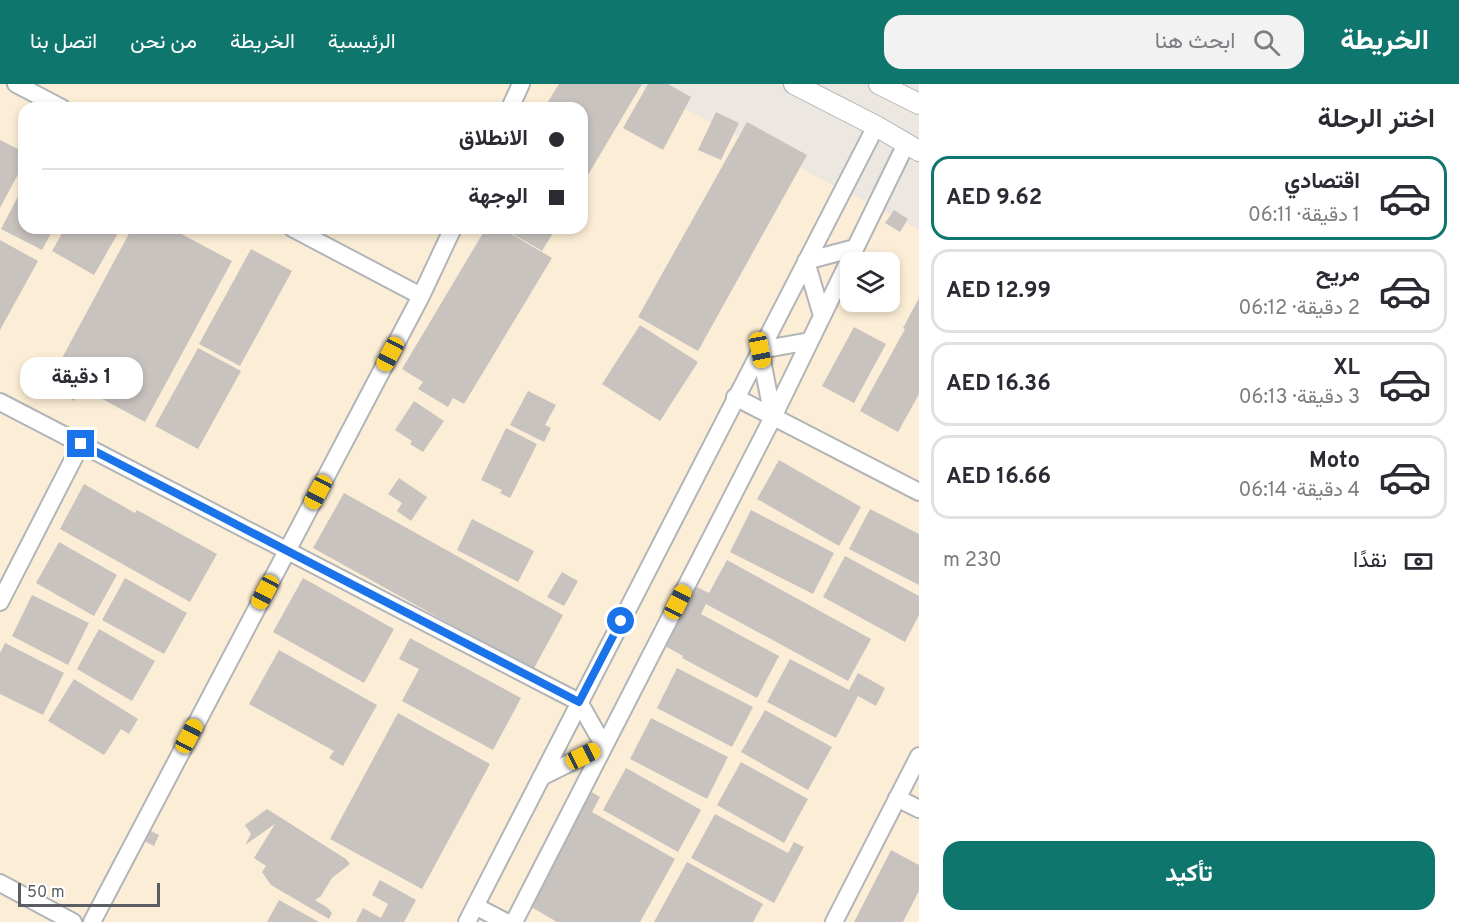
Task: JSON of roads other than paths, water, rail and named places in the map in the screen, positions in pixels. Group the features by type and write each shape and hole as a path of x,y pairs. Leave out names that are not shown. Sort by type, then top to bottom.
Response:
{"street":[{"path":"16,84 50,102"},
{"path":"513,102 521,84"},
{"path":"514,922 773,417 855,248 912,147 794,84"},
{"path":"879,84 919,104"},
{"path":"466,922 876,126"},
{"path":"303,234 421,296"},
{"path":"92,922 421,296 450,234"},
{"path":"806,261 855,248"},
{"path":"806,261 822,316"},
{"path":"760,350 810,341"},
{"path":"760,350 773,417"},
{"path":"735,397 919,492"},
{"path":"0,402 579,702 604,746"},
{"path":"0,602 81,444"},
{"path":"541,777 604,746"},
{"path":"834,922 919,756"},
{"path":"897,798 919,809"},
{"path":"0,883 73,922"},
{"path":"475,906 506,922"}]}
